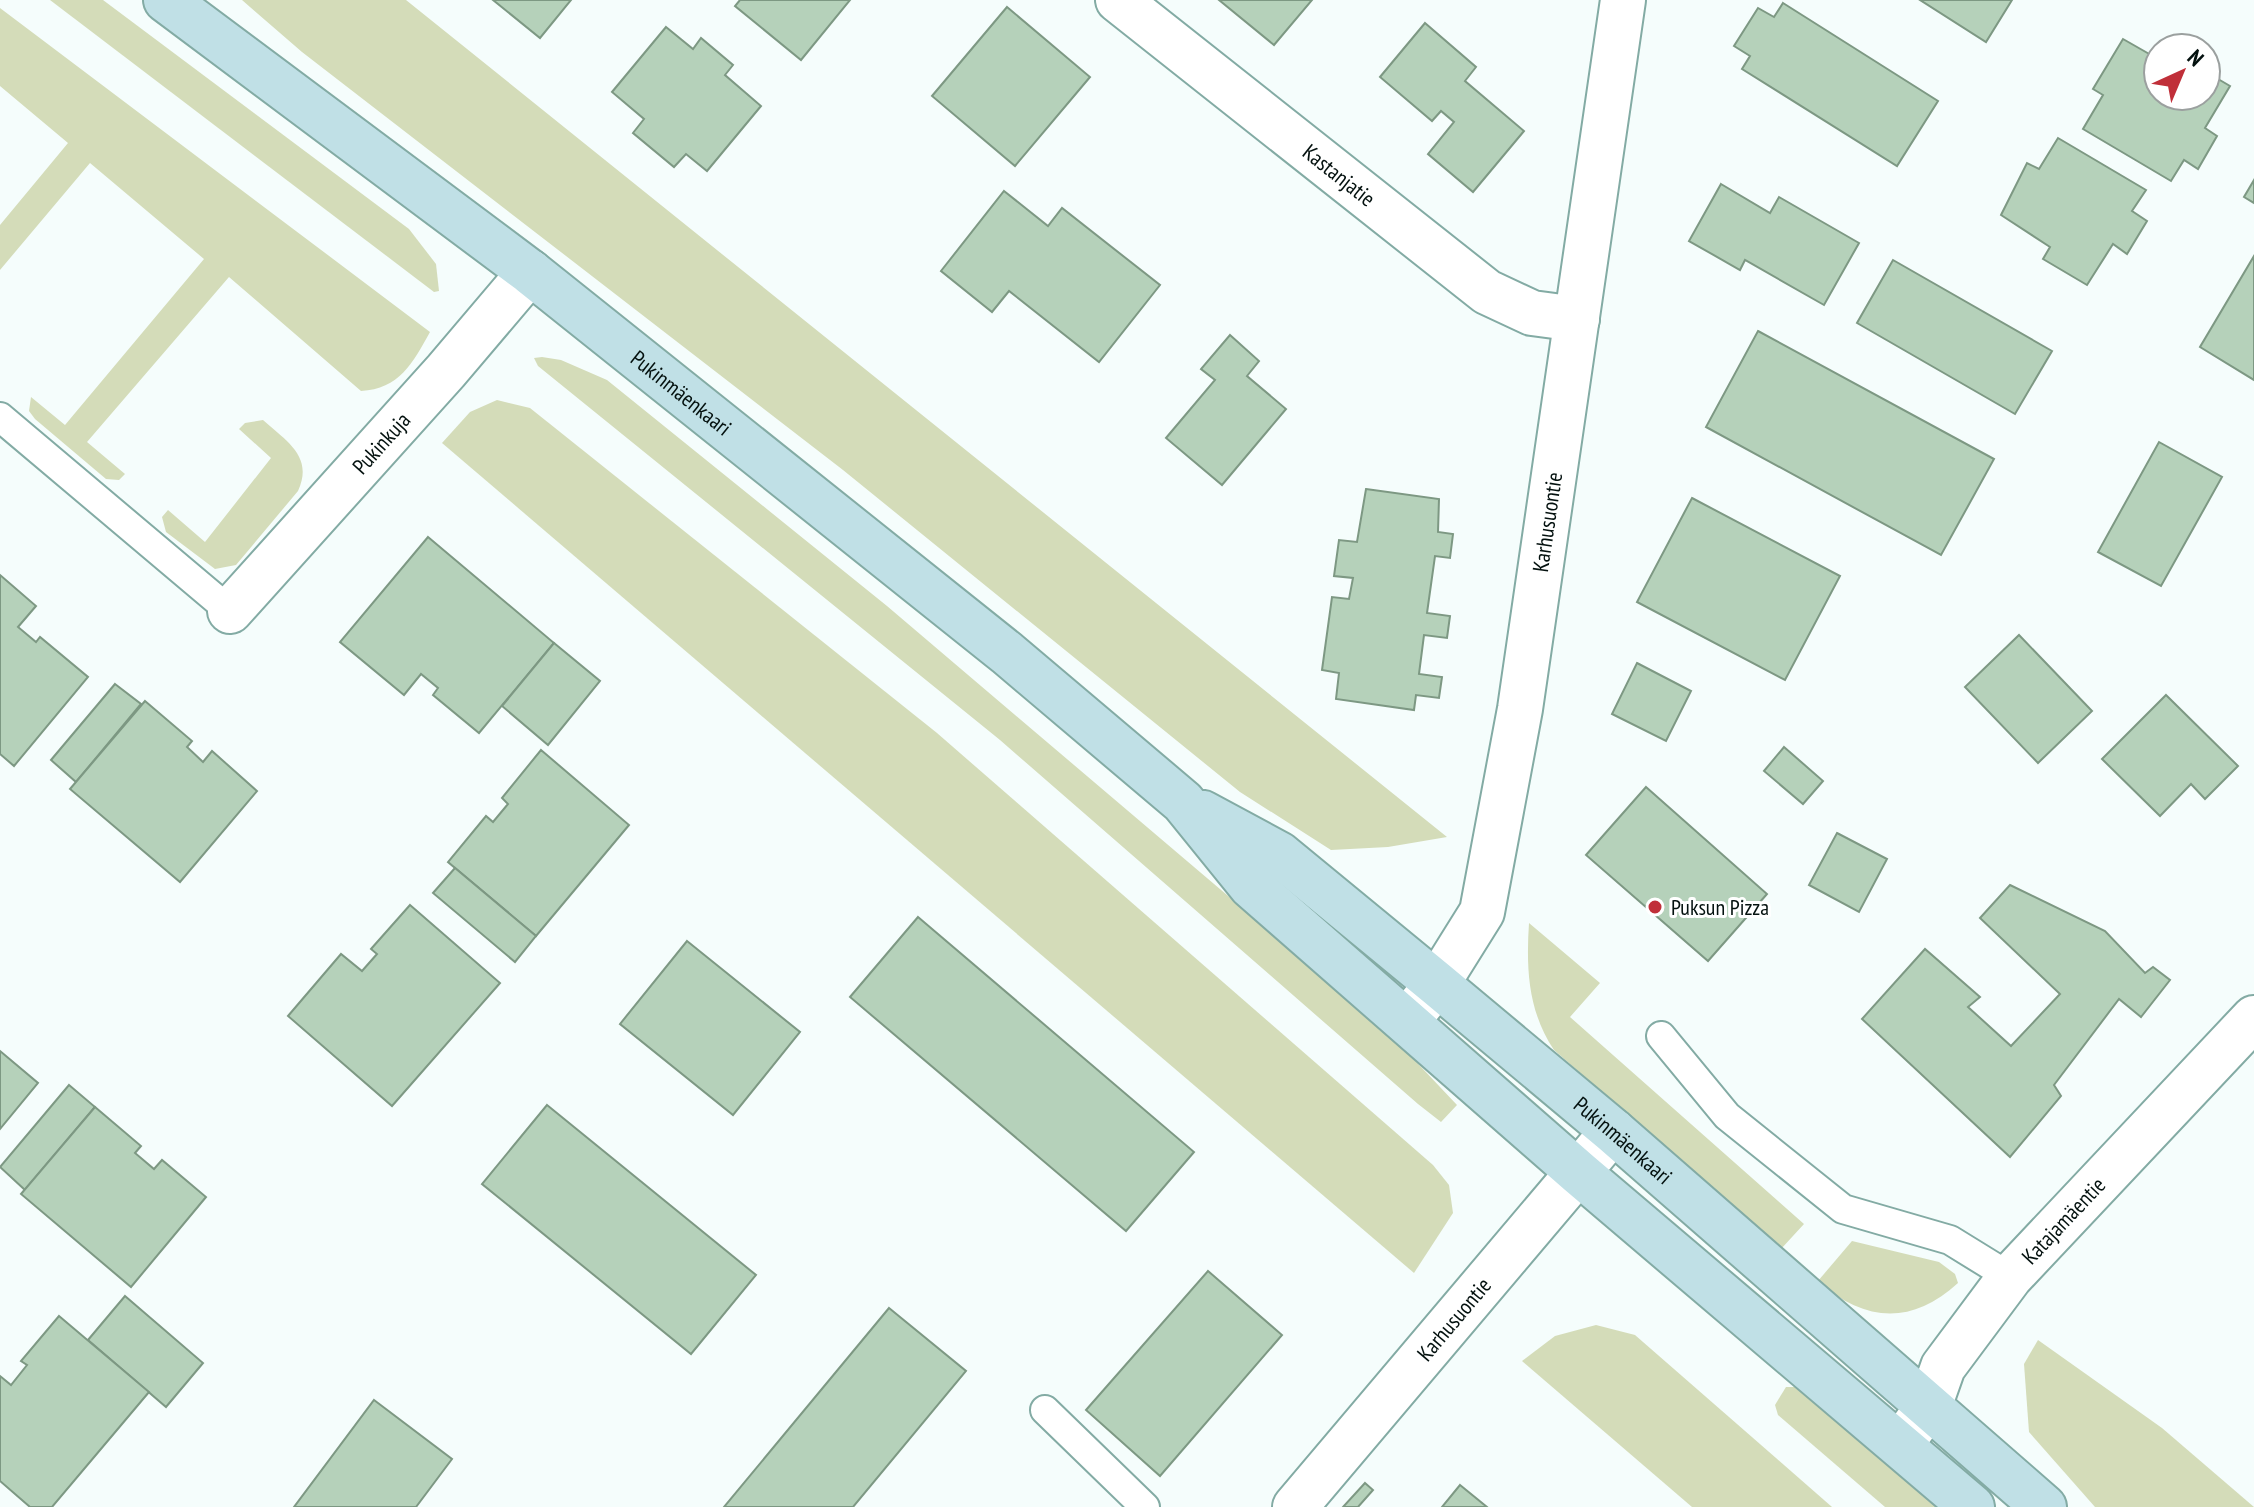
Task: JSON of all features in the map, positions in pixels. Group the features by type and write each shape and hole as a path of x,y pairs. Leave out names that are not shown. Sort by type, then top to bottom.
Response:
{"main road":[{"name":"Pukinmäenkaari","path":"166,0 530,272 881,550 1183,802 1251,886 1579,1173 1972,1507"},
{"name":"Pukinmäenkaari","path":"1183,802 1279,854 1613,1131 1930,1404 2044,1507"}],"street":[{"name":"Kastanjatie","path":"1118,0 1487,292 1532,313 1577,319"},
{"name":"Karhusuontie","path":"1407,1021 1437,984 1482,912 1520,709 1623,0"},
{"name":"Pukinkuja","path":"230,611 446,371 530,272"},
{"name":"Katajamäentie","path":"1900,1445 1930,1404 1943,1367 2010,1277 2254,1018"},
{"name":"Karhusuontie","path":"1295,1507 1613,1131"}],"lane":[{"path":"0,417 230,611"},
{"path":"1661,1036 1727,1116 1843,1209 1950,1240 2010,1277"},
{"path":"1045,1410 1145,1507"}],"green space":[{"path":"50,0 103,0 409,229 436,264 439,291 434,292"},
{"path":"242,0 406,0 1447,837 1388,847 1331,850 1240,792 843,470 302,52"},
{"path":"0,8 430,332 411,364 395,380 361,391 229,277 87,442 125,474 119,480 106,479 35,419 29,411 31,397 65,425 204,259 90,163 0,270 0,225 68,143 0,86"},
{"path":"534,358 561,360 607,380 887,606 1388,1032 1457,1105 1441,1122 1418,1104 1000,740 538,366"},
{"path":"497,400 530,408 937,733 1433,1165 1449,1185 1453,1213 1414,1273 442,443 470,412"},
{"path":"263,420 295,450 303,468 302,479 298,491 236,565 215,569 166,532 162,517 168,510 205,542 271,458 239,429 245,423"},
{"path":"1529,923 1600,983 1570,1017 1804,1224 1781,1249 1554,1050 1534,1005 1528,957"},
{"path":"1852,1241 1939,1262 1955,1274 1958,1283 1923,1307 1905,1312 1888,1314 1853,1305 1818,1281"},
{"path":"1596,1325 1635,1335 1832,1507 1692,1507 1522,1361 1555,1336"},
{"path":"2038,1340 2162,1428 2254,1507 2095,1507 2029,1432 2024,1364"},
{"path":"1786,1387 1800,1387 1944,1507 1885,1507 1778,1415 1775,1405"}],"building":[{"path":"493,0 571,0 540,38"},
{"path":"740,0 850,0 801,60 735,6"},
{"path":"1219,0 1312,0 1274,45"},
{"path":"1920,0 2012,0 1986,42"},
{"path":"1783,3 1938,101 1897,166 1742,69 1750,56 1734,46 1758,8 1774,17"},
{"path":"1007,7 1090,77 1015,166 932,96"},
{"path":"1425,23 1476,67 1465,81 1524,131 1473,192 1428,154 1454,122 1441,111 1432,121 1380,77"},
{"path":"666,27 693,49 701,38 733,65 725,75 761,106 707,171 686,154 674,167 633,133 644,119 612,92"},
{"path":"2123,39 2142,50 2142,112 2215,112 2205,128 2217,136 2198,169 2184,160 2171,181 2083,129 2103,95 2093,89"},
{"path":"2222,81 2230,86 2222,99"},
{"path":"2058,138 2146,190 2132,211 2147,221 2127,254 2113,244 2087,285 2043,259 2050,247 2001,215 2027,163 2039,169"},
{"path":"2254,180 2254,203 2244,197"},
{"path":"1721,184 1770,213 1779,197 1859,243 1824,305 1745,260 1740,270 1689,241"},
{"path":"1004,191 1048,226 1062,208 1160,285 1099,362 1009,291 992,312 941,271"},
{"path":"2254,256 2254,380 2200,347"},
{"path":"1893,260 2052,351 2015,414 1857,323"},
{"path":"1758,331 1994,459 1941,555 1706,427"},
{"path":"1230,335 1259,361 1247,376 1286,409 1222,485 1166,438 1215,380 1201,369"},
{"path":"2159,442 2222,477 2161,586 2098,552"},
{"path":"1366,489 1439,499 1438,532 1453,534 1450,558 1435,556 1427,613 1450,616 1447,638 1424,635 1419,674 1442,677 1439,698 1416,695 1414,710 1336,699 1339,673 1322,670 1332,597 1349,599 1353,578 1334,576 1339,540 1357,542"},
{"path":"1692,498 1840,576 1785,680 1637,602"},
{"path":"428,537 554,643 479,733 433,695 438,688 421,674 404,695 340,642"},
{"path":"0,575 36,606 18,627 36,642 40,637 88,677 14,766 0,754"},
{"path":"2019,635 2092,711 2038,763 1965,687"},
{"path":"554,643 600,681 548,745 502,706"},
{"path":"1637,663 1691,691 1666,741 1612,714"},
{"path":"115,684 141,704 76,782 51,760"},
{"path":"2166,695 2238,766 2205,799 2191,784 2160,816 2102,759"},
{"path":"145,701 192,741 187,747 203,762 212,751 257,791 180,882 70,789"},
{"path":"1784,747 1823,781 1803,804 1764,771"},
{"path":"541,750 629,825 536,936 448,862 486,816 493,822 508,804 502,798"},
{"path":"1646,787 1767,894 1708,961 1586,855"},
{"path":"1837,833 1887,859 1859,912 1809,885"},
{"path":"455,868 536,936 515,962 433,893"},
{"path":"2010,885 2105,931 2145,973 2153,967 2170,980 2141,1017 2119,999 2054,1085 2061,1096 2010,1157 1862,1019 1925,949 1980,997 1968,1007 2011,1046 2060,994 1980,918"},
{"path":"410,905 500,983 392,1106 288,1016 341,954 362,971 377,954 371,949"},
{"path":"918,917 1194,1152 1126,1231 850,997"},
{"path":"687,941 800,1032 733,1115 620,1024"},
{"path":"0,1051 38,1083 0,1129"},
{"path":"69,1085 95,1107 25,1190 0,1167"},
{"path":"547,1105 756,1275 691,1354 482,1184"},
{"path":"95,1107 141,1146 135,1153 154,1169 162,1160 206,1197 131,1287 21,1194"},
{"path":"1208,1271 1282,1335 1160,1476 1086,1410"},
{"path":"125,1296 203,1363 166,1407 88,1340"},
{"path":"889,1308 966,1371 853,1507 724,1507"},
{"path":"59,1316 149,1392 52,1507 30,1507 0,1481 0,1376 11,1385 27,1365 21,1361"},
{"path":"374,1400 452,1459 416,1507 294,1507"},
{"path":"1365,1483 1373,1490 1358,1507 1343,1507"},
{"path":"1460,1485 1487,1507 1442,1507"}],"place":[{"name":"Puksun Pizza","path":"1655,907"}]}
